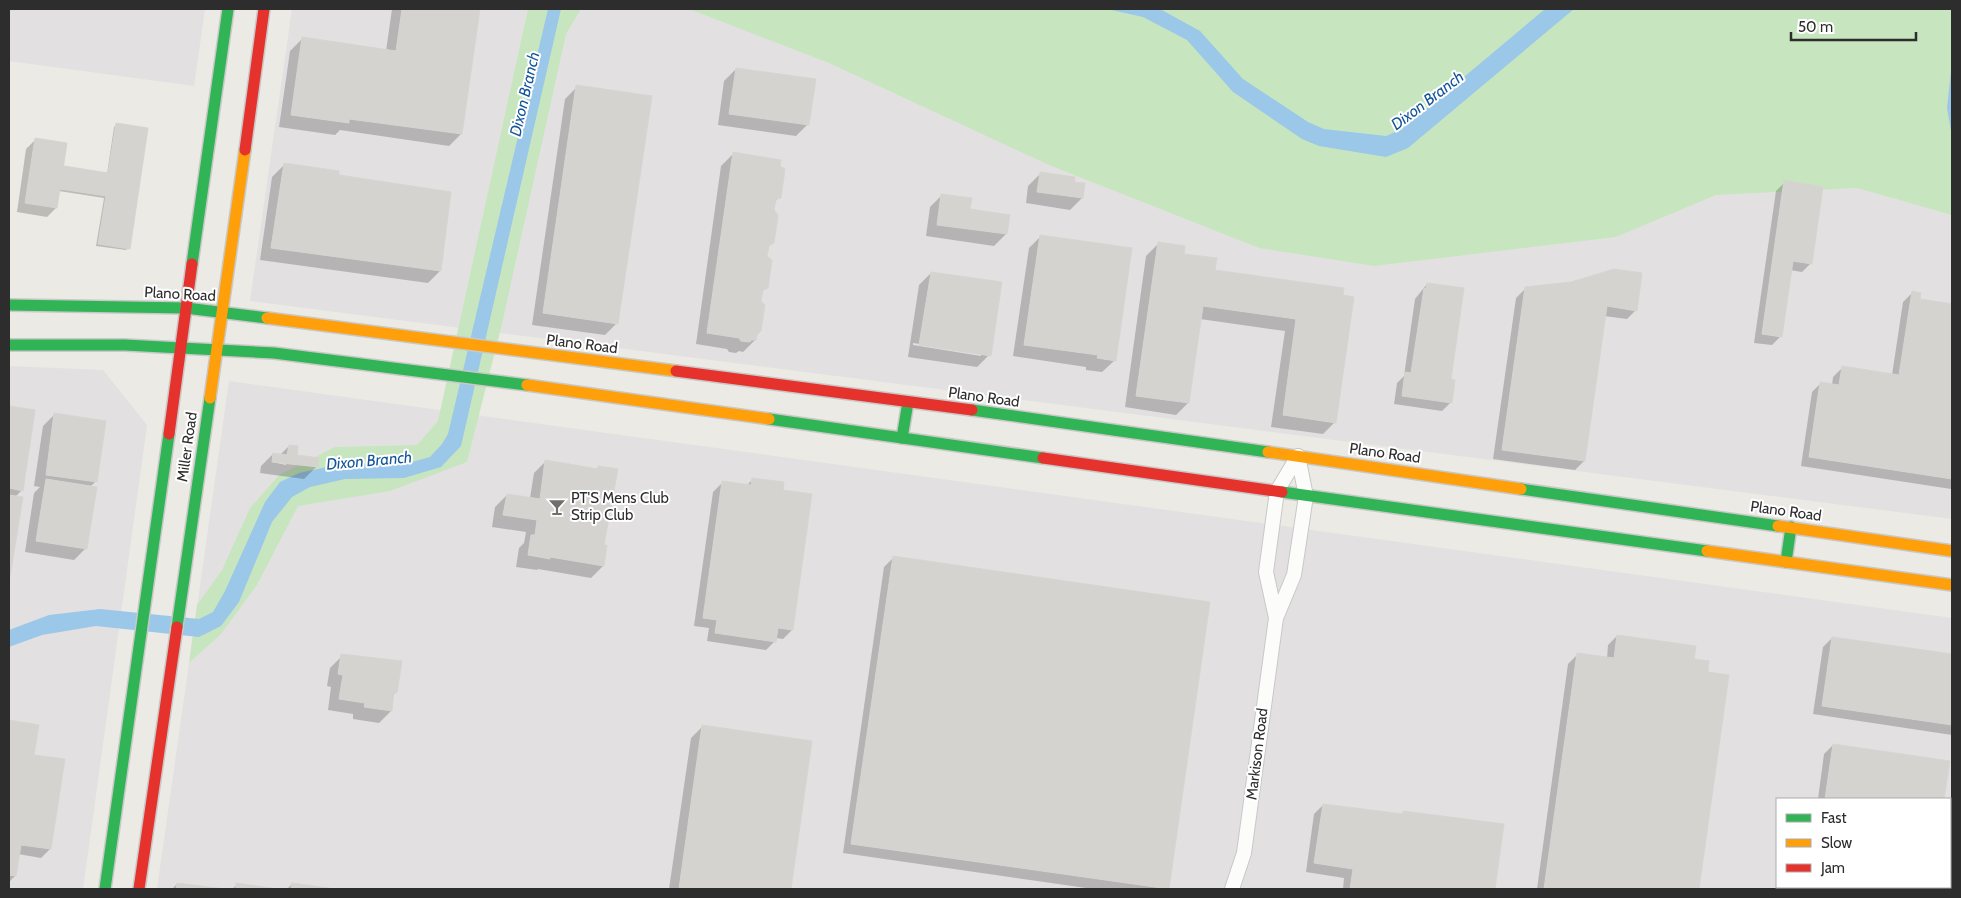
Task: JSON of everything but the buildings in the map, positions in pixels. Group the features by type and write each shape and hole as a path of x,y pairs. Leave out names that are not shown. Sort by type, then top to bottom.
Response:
{"main road":[{"name":"Miller Road","path":"105,889 228,9"},
{"name":"Miller Road","path":"139,889 264,9"},
{"name":"Plano Road","path":"9,306 186,308 222,312 485,346 621,368 908,402 1298,456 1952,551"},
{"path":"9,345 125,345 274,353 480,379 605,391 902,438 1952,585"},
{"path":"902,438 908,402"},
{"path":"1786,562 1791,527"}],"street":[{"name":"Markison Road","path":"1276,618 1266,572 1277,491 1298,456"},
{"name":"Markison Road","path":"1232,889 1244,853 1276,618 1294,575 1306,496 1298,456"}],"shaded area":[{"path":"9,9 205,9 194,86 9,61"},
{"path":"292,9 1952,9 1952,519 250,301"},
{"path":"9,366 103,370 147,425 83,889 9,889"},
{"path":"229,381 1952,618 1952,889 157,889"}],"green space":[{"path":"528,9 581,9 566,34 502,324 467,462 390,491 298,506 257,585 221,634 189,663 197,605 222,570 250,508 279,475 335,447 417,445 438,421"},
{"path":"689,9 1952,9 1952,215 1857,188 1716,195 1616,237 1374,266 1259,248 1049,165 829,63"}],"water":[{"path":"548,9 561,9 461,446 441,467 404,478 345,479 310,487 292,497 272,522 239,602 221,626 199,637 96,626 42,635 9,647 9,630 49,615 100,609 199,619 213,612 225,591 265,502 280,482 299,473 341,464 405,464 430,457 442,444 448,434"},
{"path":"1107,9 1160,9 1200,31 1243,79 1308,122 1324,129 1386,136 1402,129 1545,9 1574,9 1408,148 1386,157 1319,146 1302,139 1233,92 1187,40 1143,17"},
{"path":"1952,62 1952,137 1947,108"}],"traffic: fast":[{"path":"192,264 228,9"},
{"path":"9,305 186,308 267,318"},
{"path":"9,345 125,345 274,353 527,385"},
{"path":"177,627 210,398"},
{"path":"902,438 908,402"},
{"path":"972,410 1268,452"},
{"path":"769,419 1043,458"},
{"path":"105,889 169,434"},
{"path":"1521,489 1778,526"},
{"path":"1282,492 1707,551"},
{"path":"1786,562 1791,527"}],"traffic: slow":[{"path":"210,398 245,150"},
{"path":"267,318 676,371"},
{"path":"527,385 769,419"},
{"path":"1268,452 1521,489"},
{"path":"1778,526 1952,551"},
{"path":"1707,551 1952,585"}],"traffic: jam":[{"path":"245,150 264,9"},
{"path":"169,434 192,264"},
{"path":"676,371 972,410"},
{"path":"1043,458 1282,492"},
{"path":"139,889 177,627"}],"place":[{"name":"PT'S Mens Club Strip Club","path":"557,507"}],"water label":[{"name":"Dixon Branch","path":"524,94"},
{"name":"Dixon Branch","path":"1427,100"},
{"name":"Dixon Branch","path":"369,460"}]}
